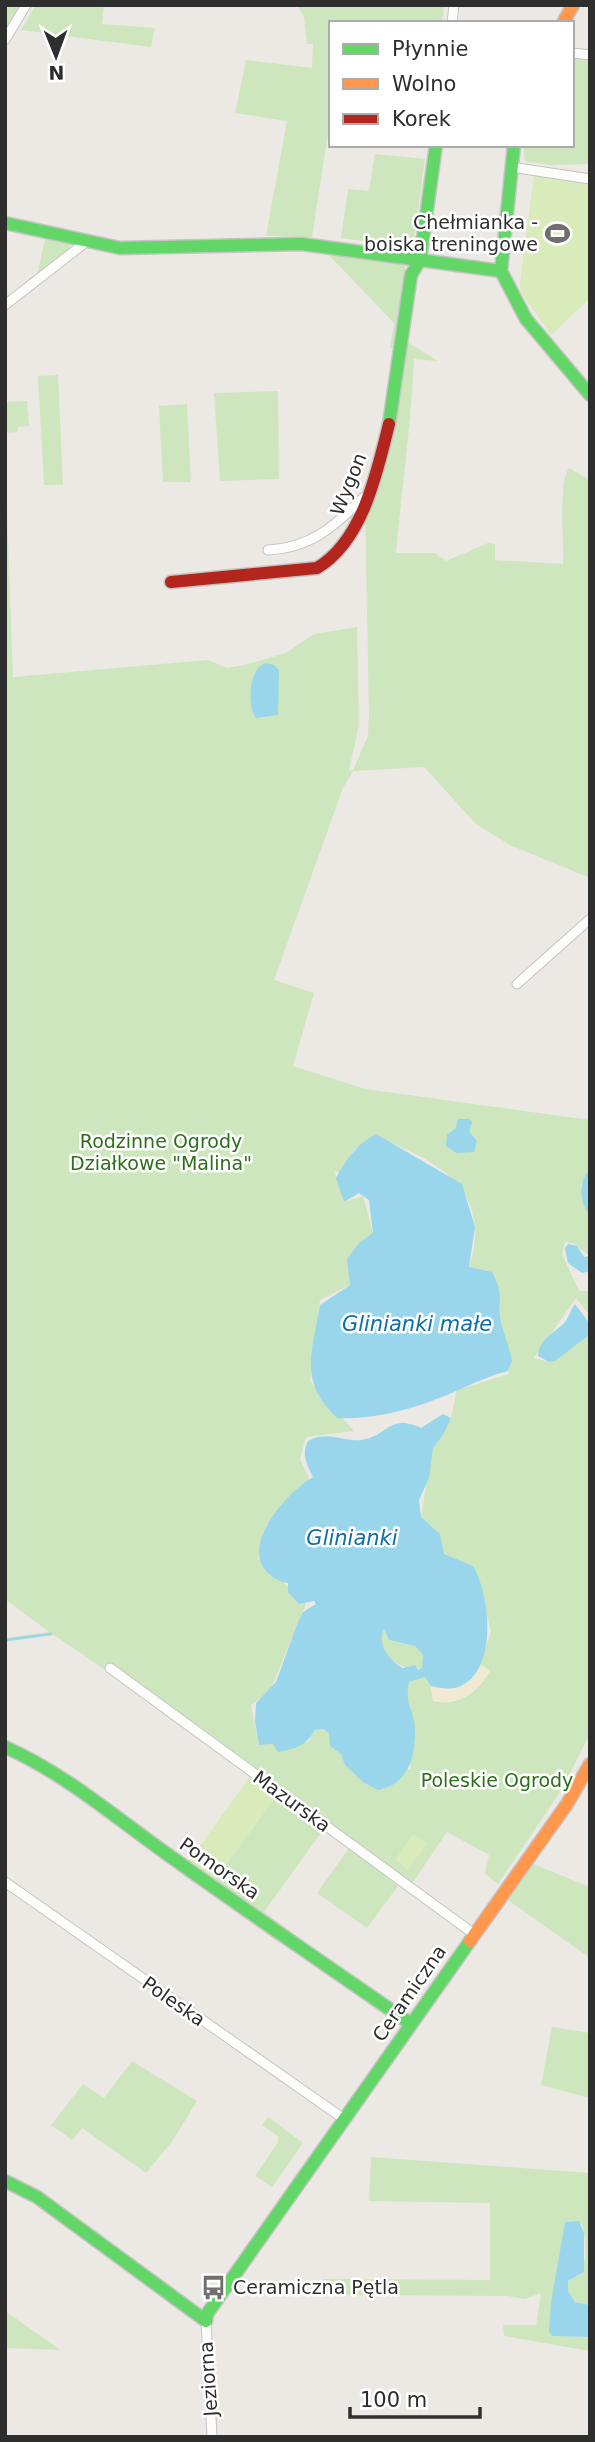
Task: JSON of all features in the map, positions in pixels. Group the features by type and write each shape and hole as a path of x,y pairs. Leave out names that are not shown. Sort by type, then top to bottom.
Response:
{"street":[{"path":"5,40 26,5"},
{"path":"564,21 573,5"},
{"name":"Wygon","path":"171,582 317,568 329,561 345,543 390,421 411,275 420,260 436,147"},
{"path":"514,147 501,271 526,319 590,395"},
{"path":"511,167 590,179"},
{"path":"5,223 86,242 144,248 302,244 501,271"},
{"path":"5,305 86,242"},
{"path":"268,550 286,549 318,538 363,498"},
{"path":"517,984 590,919"},
{"name":"Mazurska","path":"110,1668 474,1934"},
{"name":"Pomorska","path":"5,1747 41,1763 78,1788 173,1859 411,2024"},
{"name":"Ceramiczna","path":"206,2321 207,2314 256,2243 578,1787 590,1764"},
{"name":"Poleska","path":"5,1882 344,2119"},
{"path":"5,2181 37,2197 206,2321"},
{"name":"Jeziorna","path":"206,2321 212,2437"}],"green space":[{"path":"5,5 20,5 5,33"},
{"path":"36,5 104,5 102,24 155,28 151,47 21,30"},
{"path":"297,5 444,5 442,21 329,21 329,127 312,237 266,236 287,121 235,113 246,60 312,68 313,44 307,44 304,17"},
{"path":"574,50 590,52 590,164 551,165 525,161 523,147 574,147"},
{"path":"375,154 425,159 413,248 341,238 348,189 369,191"},
{"name":"Chełmianka - boiska treningowe","path":"534,175 590,183 590,298 551,335 521,292 520,284"},
{"path":"45,239 69,244 70,248 36,280"},
{"path":"325,251 405,266 407,273 396,348 390,348 394,323"},
{"path":"406,341 438,361 414,359 396,553 435,553 446,561 488,543 495,544 495,560 563,564 563,499 569,468 590,480 590,878 510,845 476,824 424,767 353,771 343,788 274,980 314,993 293,1066 365,1089 590,1120 590,1170 581,1185 590,1220 590,1256 574,1244 565,1242 562,1254 579,1291 590,1291 590,1316 576,1298 534,1358 549,1362 590,1331 590,1734 562,1789 498,1884 485,1874 489,1855 447,1832 411,1885 231,1750 224,1751 54,1635 5,1642 5,1638 49,1632 5,1599 5,453 13,677 208,660 227,668 286,653 314,634 357,627 359,725 349,770 353,770 368,736 365,507","holes":["374,1136 438,1167 467,1197 474,1217 475,1240 469,1267 500,1319 509,1374 457,1390 451,1418 433,1440 421,1517 440,1534 444,1554 480,1587 491,1632 480,1664 490,1671 473,1692 451,1702 433,1700 430,1681 425,1677 409,1682 405,1701 412,1714 410,1770 342,1754 330,1741 329,1733 323,1729 315,1730 308,1742 259,1745 251,1705 270,1691 306,1604 258,1558 267,1524 309,1479 300,1459 306,1437 354,1431 310,1381 320,1300 351,1284 373,1233 363,1196 344,1202 334,1170 339,1173 354,1150"]},
{"path":"58,375 63,485 44,485 38,376"},
{"path":"278,391 279,479 220,481 214,393"},
{"path":"27,401 29,426 18,427 18,432 5,433 5,402"},
{"path":"187,404 191,482 163,482 159,406"},
{"path":"384,1629 389,1640 415,1646 424,1655 422,1668 406,1667 390,1659 381,1645"},
{"path":"251,1775 277,1795 207,1890 181,1872"},
{"path":"277,1795 323,1830 264,1912 290,1931 280,1944 207,1890"},
{"path":"413,1834 427,1844 408,1870 395,1860"},
{"path":"349,1848 398,1886 367,1928 317,1893"},
{"path":"533,1864 590,1887 590,1958 508,1900"},
{"path":"552,2027 590,2033 590,2098 541,2085"},
{"path":"132,2061 197,2101 173,2140 146,2173 82,2128 72,2140 51,2125 83,2084 104,2098"},
{"path":"268,2117 303,2143 272,2187 255,2176 278,2142 278,2136 262,2125"},
{"path":"371,2157 590,2173 590,2305 575,2302 568,2291 567,2282 581,2274 585,2243 582,2224 565,2222 552,2336 590,2337 590,2351 504,2336 503,2325 536,2325 541,2293 525,2299 508,2296 323,2295 323,2279 490,2280 490,2203 369,2201"},
{"path":"5,2311 55,2346 61,2350 5,2348"}],"sand":[{"path":"480,1664 490,1671 473,1692 451,1702 433,1701 431,1686 447,1687 459,1684"}],"water":[{"path":"266,663 279,670 278,715 256,718 251,705 251,688 256,672"},
{"path":"458,1119 469,1119 472,1122 469,1132 477,1141 474,1152 456,1153 446,1146 447,1135 456,1128"},
{"name":"Glinianki małe","path":"376,1134 462,1184 475,1227 469,1267 492,1272 500,1294 501,1322 512,1361 508,1371 417,1406 370,1417 337,1418 325,1404 312,1378 312,1352 320,1305 350,1285 347,1259 360,1242 373,1233 369,1200 359,1193 344,1202 336,1178 353,1153"},
{"path":"590,1169 590,1216 581,1192 583,1180"},
{"path":"568,1244 577,1246 584,1257 590,1256 590,1271 582,1273 568,1263 565,1248"},
{"path":"575,1304 590,1324 589,1335 555,1361 549,1362 538,1356 541,1345 565,1322"},
{"name":"Glinianki","path":"443,1414 451,1418 433,1448 429,1478 419,1500 421,1517 440,1534 444,1554 473,1566 484,1595 487,1613 485,1650 480,1666 471,1679 458,1687 448,1689 431,1686 425,1677 409,1682 408,1697 415,1731 411,1760 403,1776 388,1787 378,1790 363,1782 345,1765 341,1754 330,1746 329,1733 323,1729 315,1730 304,1743 290,1750 278,1752 273,1744 259,1745 255,1721 256,1703 276,1682 303,1612 316,1604 314,1601 299,1604 288,1592 288,1583 269,1574 261,1563 259,1550 262,1535 279,1507 313,1477 305,1455 308,1441 322,1436 361,1440 402,1423 421,1428","holes":["384,1629 389,1640 415,1646 423,1655 422,1668 418,1670 415,1665 403,1668 393,1661 383,1646"]},
{"path":"579,2221 584,2233 584,2272 568,2281 568,2291 575,2302 590,2305 590,2337 552,2336 549,2332 551,2303 565,2222"}],"waterway":[{"path":"5,1640 51,1634"}],"traffic: fast":[{"path":"389,424 411,275 420,260 436,147"},
{"path":"514,147 501,271 526,319 590,395"},
{"path":"5,223 120,248 302,244 501,271"},
{"path":"5,1747 71,1784 203,1880 411,2024"},
{"path":"5,2181 37,2197 206,2321 207,2314 470,1941"}],"traffic: slow":[{"path":"564,21 573,5"},
{"path":"470,1941 567,1804 590,1764"}],"traffic: jam":[{"path":"171,582 317,568 333,556 357,523 373,484 389,424"}],"place":[{"name":"Chełmianka - boiska treningowe","path":"558,233"},
{"name":"Ceramiczna Pętla","path":"213,2287"}],"park label":[{"name":"Rodzinne Ogrody Działkowe \"Malina\"","path":"161,1152"},
{"name":"Poleskie Ogrody","path":"497,1780"}]}
